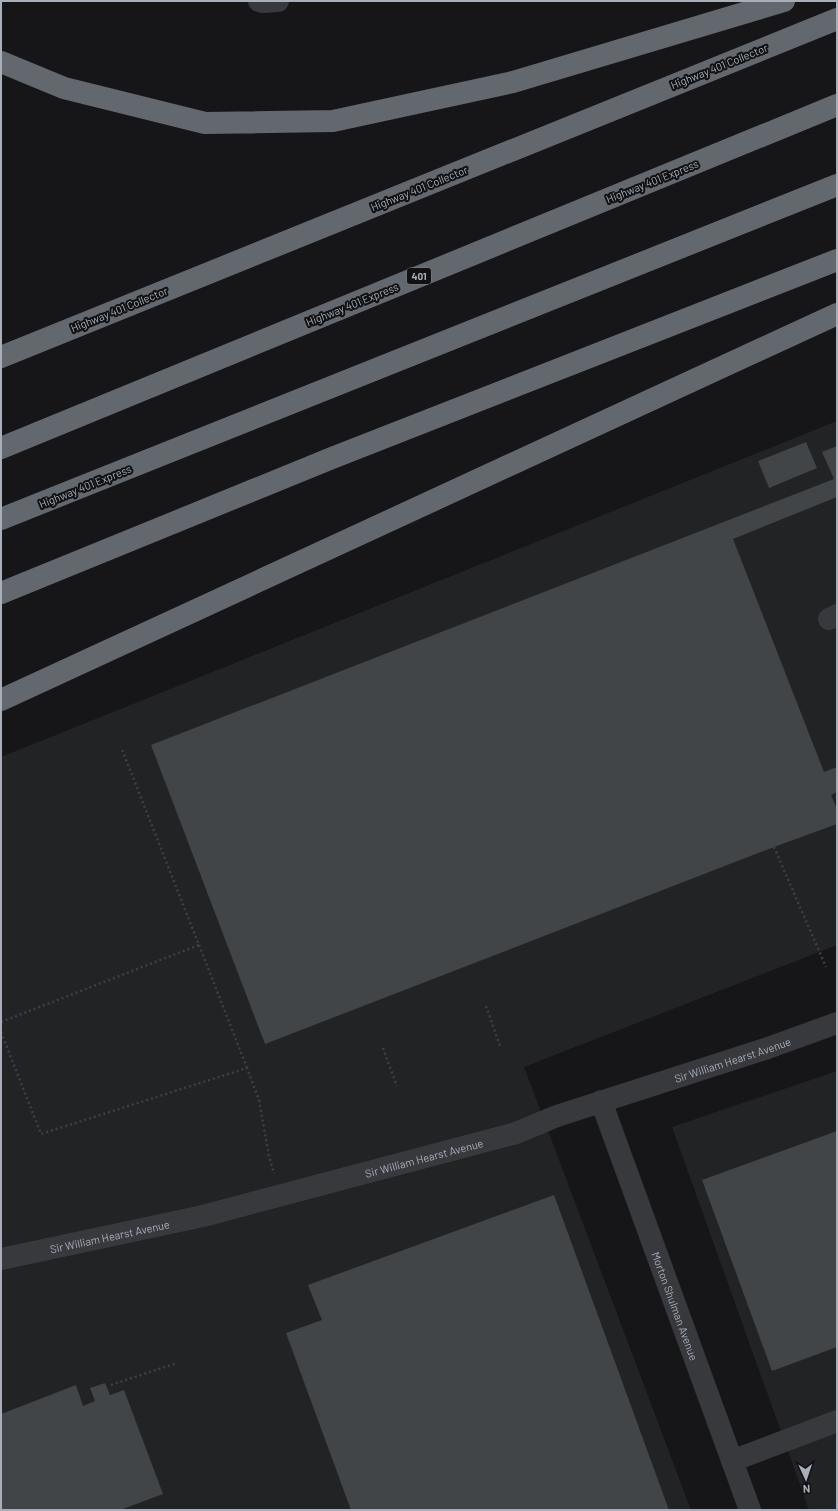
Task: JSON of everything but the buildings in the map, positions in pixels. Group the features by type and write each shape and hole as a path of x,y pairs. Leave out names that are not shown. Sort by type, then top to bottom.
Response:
{"highway":[{"path":"1,62 64,88 205,123 333,121 513,82 784,1"},
{"name":"Highway 401 Collector","path":"1,357 837,19"},
{"name":"Highway 401 Express","path":"1,448 837,105"},
{"name":"Highway 401 Express","path":"1,520 837,185"},
{"path":"1,592 332,458 837,260"},
{"path":"1,700 837,314"}],"street":[{"path":"259,1 278,1"},
{"name":"Sir William Hearst Avenue","path":"1,1259 203,1216 516,1133 557,1116 768,1048 837,1023"},
{"name":"Morton Shulman Avenue","path":"601,1101 750,1510"},
{"path":"732,1461 837,1422"}],"path":[{"path":"121,747 198,945 248,1068 259,1100 269,1156"},
{"path":"774,848 826,967"},
{"path":"1,1022 198,945"},
{"path":"486,1006 500,1046"},
{"path":"1,1032 41,1134 248,1068"},
{"path":"383,1048 397,1086"},
{"path":"111,1385 177,1363"}],"shaded area":[{"path":"837,421 837,945 524,1067 691,1510 1,1510 1,757"},
{"path":"837,1071 837,1510 809,1510 672,1127"}]}
